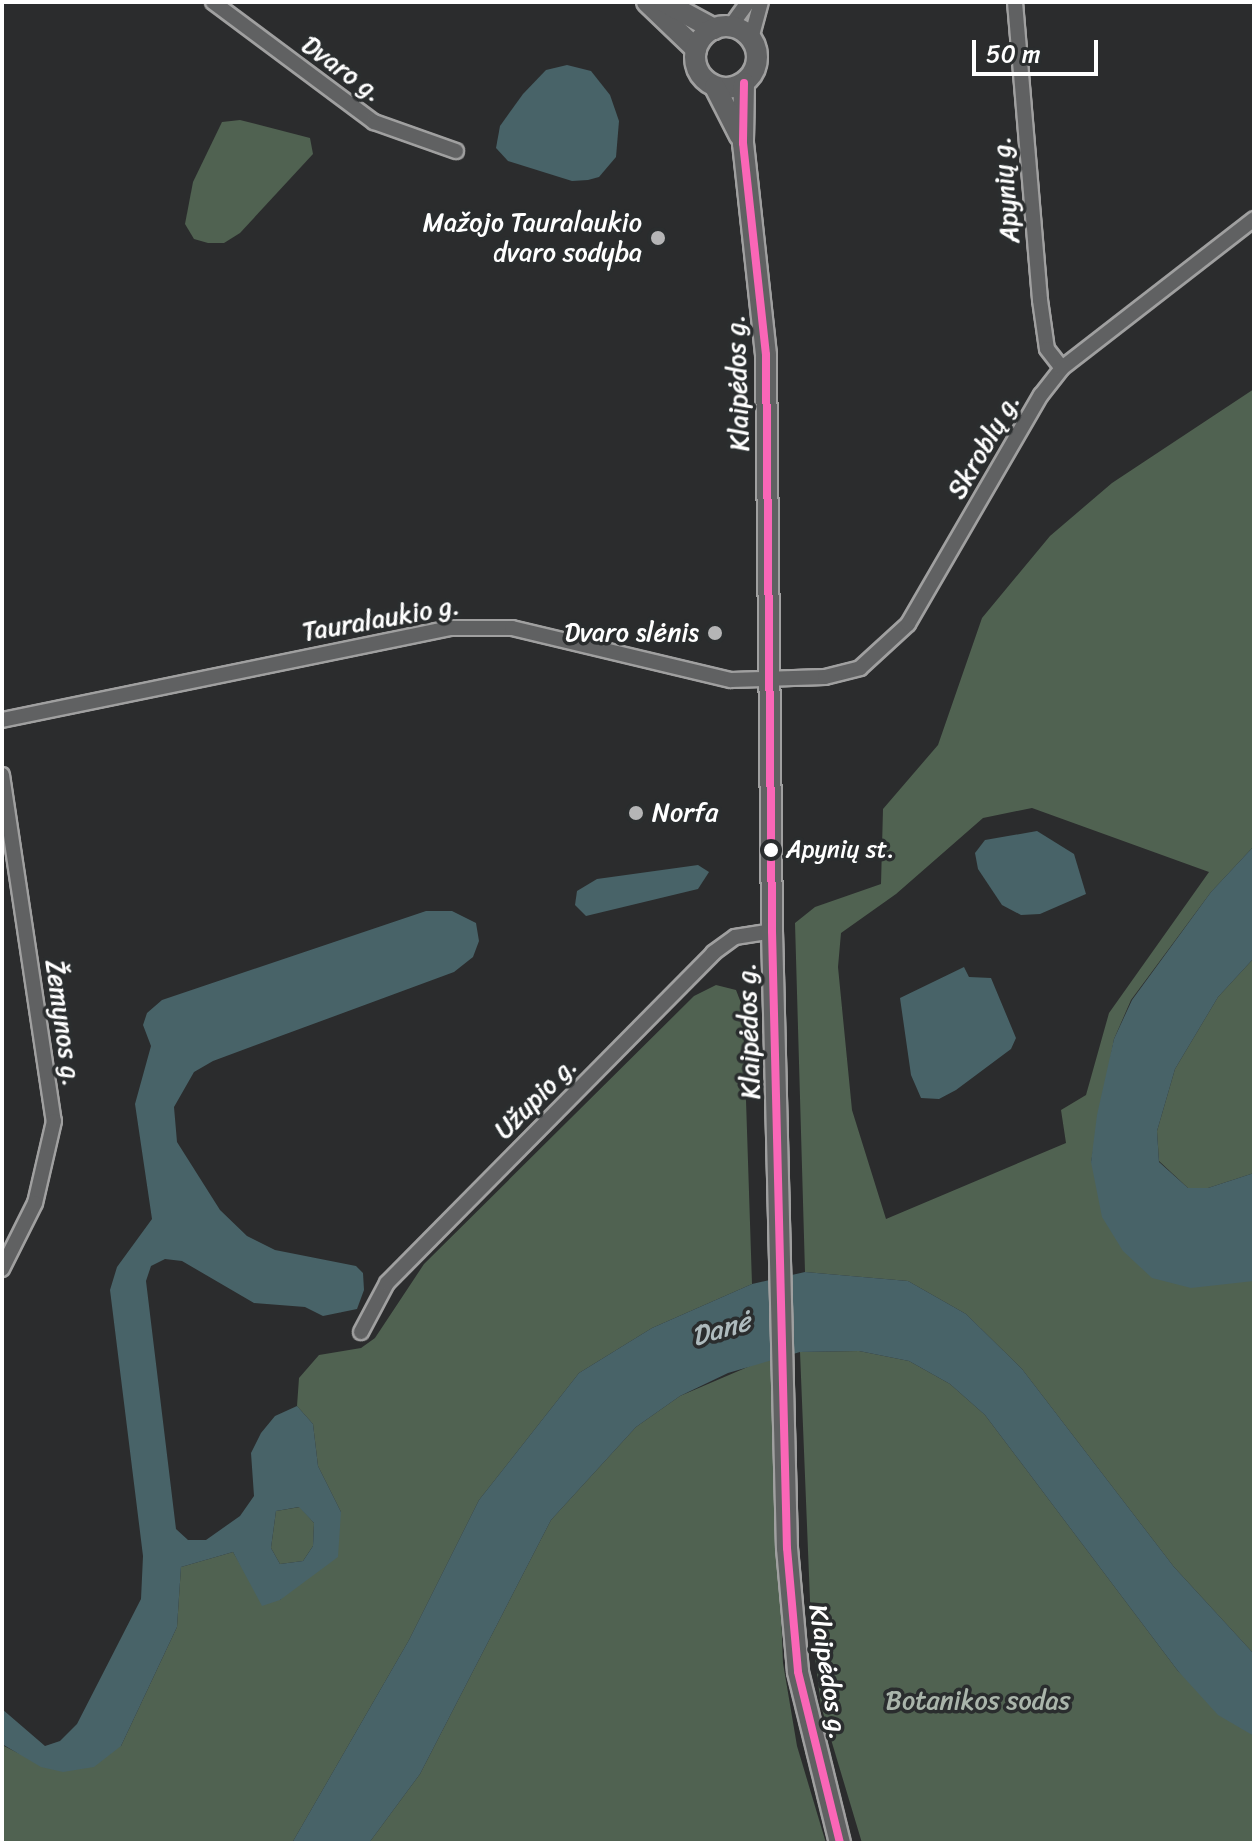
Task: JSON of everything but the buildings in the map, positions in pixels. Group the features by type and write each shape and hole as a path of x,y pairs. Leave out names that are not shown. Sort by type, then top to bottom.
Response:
{"main road":[{"path":"647,2 696,49 697,68 715,87 743,143"},
{"path":"664,2 751,39 757,58 744,83 743,143"},
{"path":"696,49 722,28"},
{"path":"715,87 744,83"},
{"name":"Klaipėdos g.","path":"743,143 753,211 766,355 772,931 787,1548 798,1672 840,1843"}],"street":[{"name":"Dvaro g.","path":"213,2 374,122 456,151"},
{"path":"722,28 748,2"},
{"path":"751,39 761,2"},
{"name":"Apynių g.","path":"1015,2 1043,324 1047,349 1062,368"},
{"name":"Skroblų g.","path":"769,681 825,677 860,668 891,643 908,624 1041,395 1062,368 1254,219"},
{"name":"Tauralaukio g.","path":"2,720 450,628 512,628 731,680 769,681"},
{"name":"Žemynos g.","path":"2,775 54,1121 35,1203 2,1269"},
{"name":"Užupio g.","path":"361,1332 387,1283 713,953 735,937 772,931"}],"green space":[{"path":"240,120 310,138 313,154 240,233 224,243 194,239 185,224 193,182 222,122"},
{"path":"1254,389 1254,846 1211,892 1131,1000 1114,1039 1091,1162 1254,1281 1254,1654 1174,1567 1022,1369 966,1314 908,1281 805,1272 795,923 815,907 881,884 883,809 938,745 982,618 1050,536 1112,483","holes":["1032,808 1209,872 1109,1013 1086,1095 1061,1110 1066,1143 886,1219 852,1110 838,967 841,933 896,894 983,818"]},
{"path":"1254,958 1254,1173 1208,1188 1188,1188 1159,1161 1157,1131 1175,1069 1218,997"},
{"path":"716,985 736,990 743,1008 752,1284 652,1328 579,1373 479,1500 409,1640 292,1843 2,1843 2,1745 20,1754 121,1746 177,1627 181,1567 233,1552 243,1569 280,1600 341,1512 318,1466 313,1424 297,1406 299,1378 319,1355 361,1348 375,1338 424,1264 694,996"},
{"name":"Botanikos sodas","path":"859,1351 909,1361 950,1384 985,1415 1178,1671 1254,1736 1254,1843 862,1843 821,1706 811,1625 800,1352"},
{"path":"771,1357 783,1663 797,1746 826,1843 369,1843 420,1774 551,1520 636,1427 680,1396"},
{"path":"300,1507 314,1523 313,1546 303,1561 280,1564 271,1548 276,1511"}],"water":[{"path":"567,65 591,71 610,95 619,121 616,157 599,177 588,180 572,181 508,161 496,148 500,126 523,94 546,70"},
{"path":"1037,831 1074,854 1086,894 1040,914 1021,915 1002,905 978,869 975,853 985,840"},
{"path":"1254,846 1254,958 1218,997 1175,1069 1157,1131 1159,1162 1188,1188 1208,1188 1254,1173 1254,1281 1191,1288 1152,1278 1123,1251 1102,1217 1091,1162 1097,1115 1114,1039 1132,1000 1211,892"},
{"path":"698,865 709,872 698,889 586,916 575,905 577,891 597,879"},
{"path":"426,911 452,911 476,923 479,941 473,957 454,972 213,1061 194,1072 174,1107 177,1142 220,1210 247,1236 275,1250 356,1266 363,1273 364,1290 357,1309 323,1316 305,1307 254,1303 182,1261 165,1259 151,1266 146,1281 176,1529 188,1540 206,1540 240,1516 254,1496 251,1453 261,1433 275,1416 297,1406 313,1424 318,1466 341,1512 338,1557 280,1600 262,1606 233,1552 181,1567 177,1627 121,1746 94,1767 63,1772 41,1767 2,1744 2,1709 45,1746 60,1741 77,1724 141,1599 143,1556 110,1290 117,1267 152,1219 135,1104 151,1046 143,1025 147,1013 162,1000","holes":["299,1507 314,1523 313,1546 303,1561 280,1564 271,1548 276,1511"]},
{"path":"964,967 969,977 991,978 1016,1038 1011,1049 956,1090 939,1099 921,1098 911,1075 900,998"},
{"name":"Danė","path":"805,1272 908,1281 966,1314 1022,1369 1174,1567 1254,1654 1254,1736 1218,1715 1178,1671 985,1415 950,1384 909,1361 859,1351 800,1352 728,1373 680,1396 636,1427 551,1520 420,1774 369,1843 292,1843 409,1640 479,1500 579,1373 652,1328 752,1284"}],"transit line":[{"path":"744,83 743,143 766,355 772,931 787,1548 798,1672 840,1843"}],"place":[{"name":"Mažojo Tauralaukio dvaro sodyba","path":"658,238"},
{"name":"Dvaro slėnis","path":"715,633"},
{"name":"Norfa","path":"636,813"},
{"name":"Apynių st.","path":"771,850"}]}
